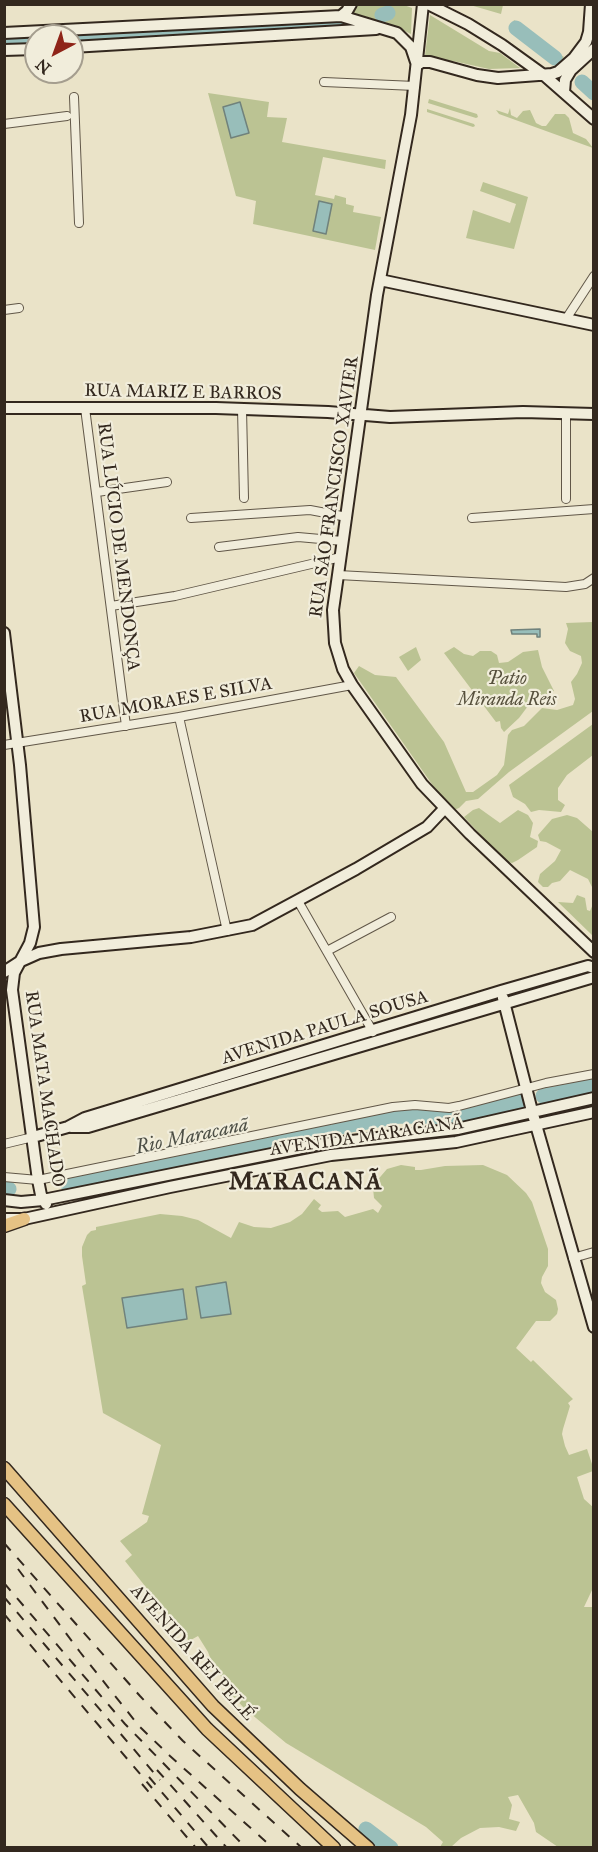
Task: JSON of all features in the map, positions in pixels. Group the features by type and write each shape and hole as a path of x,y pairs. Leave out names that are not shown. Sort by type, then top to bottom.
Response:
{"main road":[{"path":"4,1226 24,1219"},
{"name":"AVENIDA REI PELÉ","path":"4,1467 213,1707 291,1782 368,1848"},
{"path":"4,1504 207,1729 334,1848"},
{"path":"266,1784 291,1782"}],"street":[{"path":"340,16 351,4"},
{"name":"RUA SÃO FRANCISCO XAVIER","path":"423,4 415,86 380,280 333,610 333,627 338,656 352,685 422,784 444,809 594,952"},
{"path":"428,4 468,24 502,45 545,76 594,119"},
{"path":"4,33 340,16 397,33 411,47 417,65 430,62 477,75 498,78 545,76 558,72 574,58 591,36 591,4"},
{"path":"84,46 385,28"},
{"path":"4,50 24,49"},
{"path":"564,92 563,85 571,70 594,49"},
{"path":"324,82 415,86"},
{"path":"74,97 79,223"},
{"path":"4,124 67,116"},
{"path":"566,319 594,276"},
{"path":"380,280 594,325"},
{"path":"4,310 19,308"},
{"name":"RUA MARIZ E BARROS","path":"4,408 328,412 390,417 523,412 594,414"},
{"name":"RUA LÚCIO DE MENDONÇA","path":"85,408 126,726"},
{"path":"242,410 244,498"},
{"path":"566,413 566,498"},
{"path":"97,492 167,482"},
{"path":"472,518 594,509"},
{"path":"191,518 310,510 347,517"},
{"path":"219,547 298,537 343,541"},
{"path":"111,606 175,596 341,557"},
{"path":"338,575 566,587 585,584 594,578"},
{"name":"RUA MATA MACHADO","path":"4,633 34,927 30,943 12,981 9,1007 43,1200 54,1209 62,1210"},
{"name":"RUA MORAES E SILVA","path":"4,746 352,685"},
{"path":"179,717 227,931"},
{"path":"4,972 39,953 191,937 252,925 427,827 444,809"},
{"path":"298,901 377,1042"},
{"path":"327,951 391,916"},
{"name":"AVENIDA PAULA SOUSA","path":"4,1144 68,1127 85,1118 159,1101 246,1075 377,1042 504,1003 588,966 594,968"},
{"name":"AVENIDA PAULA SOUSA","path":"246,1075 372,1031 501,991 594,977"},
{"path":"501,991 532,1111 594,1327"},
{"name":"AVENIDA MARACANÃ","path":"4,1176 38,1180 393,1107 415,1105 449,1108 526,1088 594,1074"},
{"name":"AVENIDA MARACANÃ","path":"4,1200 21,1202 43,1200 316,1144 457,1129 594,1098"},
{"name":"AVENIDA MARACANÃ","path":"4,1219 24,1219 331,1155 456,1142 594,1112"},
{"path":"573,1258 594,1252"}],"green space":[{"path":"503,4 501,14 470,5"},
{"path":"354,5 404,5 412,8 411,34 390,24 350,12"},
{"path":"430,15 489,51 500,53 520,68 489,69 453,61 449,63 425,55"},
{"path":"514,20 564,57 562,60 556,62 550,59 510,29"},
{"path":"208,93 269,102 267,117 287,118 282,142 386,160 385,169 323,157 315,195 334,199 335,195 346,198 346,204 354,206 353,212 381,217 375,250 253,224 256,201 236,196"},
{"path":"429,99 477,114 478,117 428,103"},
{"path":"510,108 511,115 517,118 523,111 530,110 536,123 542,126 546,126 555,114 565,114 569,118 573,133 586,139 593,148 499,114 496,110 508,114"},
{"path":"427,109 474,124 475,126 427,112"},
{"path":"483,182 528,197 514,249 466,238 473,210 510,223 516,204 480,191"},
{"path":"593,622 593,711 509,772 478,799 466,801 454,810 434,787 354,673 359,666 375,675 396,677 444,742 466,792 473,792 497,775 504,765 508,735 512,730 524,726 542,708 557,710 573,705 575,699 571,682 582,663 581,656 570,651 565,643 568,629 566,623"},
{"path":"416,647 421,660 408,671 399,657"},
{"name":"Patio Miranda Reis","path":"454,647 464,654 473,656 480,651 491,651 497,655 499,663 508,662 523,652 538,650 542,667 554,691 531,702 504,732 500,721 496,722 444,653"},
{"path":"593,724 593,755 567,775 558,788 558,800 565,805 561,812 539,810 531,812 525,804 513,797 509,785"},
{"path":"479,808 500,823 518,810 528,815 533,823 530,837 538,841 537,847 512,863 505,861 464,817"},
{"path":"567,815 577,818 593,832 593,889 588,879 570,870 560,881 548,887 543,887 538,882 540,874 555,861 561,850 540,841 538,835 552,819"},
{"path":"577,895 585,898 587,910 590,911 593,904 593,936 558,902 573,903"},
{"path":"401,1165 421,1170 445,1166 483,1165 507,1175 532,1202 548,1249 548,1266 541,1283 545,1292 556,1300 557,1314 550,1321 536,1321 516,1348 531,1362 533,1360 573,1399 568,1403 570,1406 562,1434 565,1446 569,1455 587,1449 593,1467 593,1471 577,1477 584,1499 594,1508 593,1588 584,1607 594,1607 593,1847 558,1847 536,1832 534,1823 518,1795 508,1797 512,1805 509,1819 520,1822 516,1831 499,1827 480,1828 461,1838 451,1847 440,1847 443,1842 426,1827 286,1743 244,1708 231,1694 233,1687 215,1671 208,1652 198,1636 189,1641 125,1561 132,1555 120,1541 147,1522 149,1516 142,1514 161,1445 103,1413 82,1286 86,1284 82,1247 87,1235 96,1230 96,1227 160,1214 198,1220 231,1238 239,1222 254,1227 271,1228 290,1222 302,1214 314,1199 321,1205 318,1209 322,1212 338,1211 345,1217 373,1209 378,1213 382,1206 374,1198 375,1183 387,1169"}],"water":[{"path":"240,102 249,133 231,138 223,107"},
{"path":"319,201 332,204 326,234 313,231"},
{"path":"540,629 540,637 537,637 537,634 512,634 511,630"},
{"path":"226,1282 231,1314 201,1318 196,1287"},
{"path":"183,1289 187,1319 127,1328 122,1298"}],"waterway":[{"path":"382,15 388,13"},
{"path":"84,37 338,23"},
{"path":"516,28 555,58"},
{"path":"4,42 24,41"},
{"path":"582,82 594,93"},
{"name":"Rio Maracanã","path":"543,1096 594,1086"},
{"name":"Rio Maracanã","path":"339,1127 399,1116 451,1117 520,1101"},
{"name":"Rio Maracanã","path":"68,1185 325,1129"},
{"name":"Rio Maracanã","path":"4,1188 9,1189"},
{"path":"366,1829 391,1848"}],"railway":[{"path":"4,1543 183,1741 302,1848"},
{"path":"18,1569 139,1726 273,1848"},
{"path":"4,1583 125,1724 246,1848"},
{"path":"4,1597 160,1780"},
{"path":"4,1614 152,1788"},
{"path":"157,1770 227,1848"},
{"path":"149,1777 209,1848"},
{"path":"142,1784 196,1848"}],"district":[{"name":"MARACANÃ","path":"306,1183"}]}
